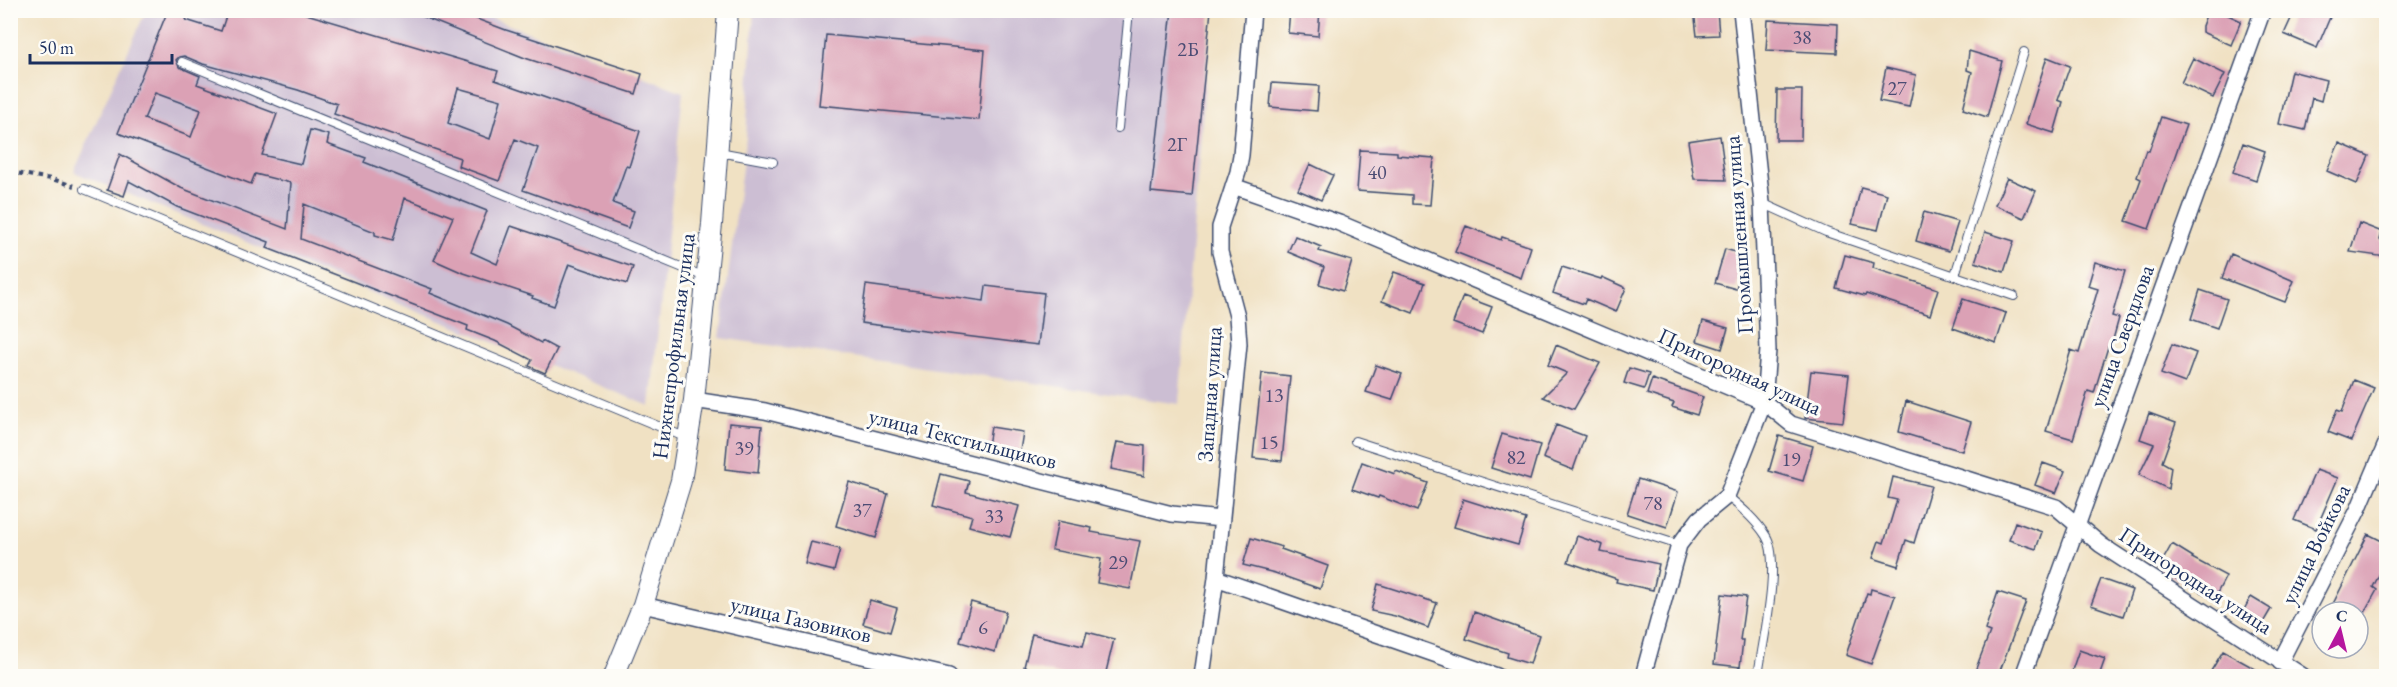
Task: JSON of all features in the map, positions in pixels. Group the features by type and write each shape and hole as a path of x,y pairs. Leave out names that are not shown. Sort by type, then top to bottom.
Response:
{"street":[{"name":"Нижнепрофильная улица","path":"614,676 643,605 670,525 681,481 694,400 728,10"},
{"name":"Западная улица","path":"1202,676 1216,578 1239,344 1237,316 1220,252 1220,227 1241,155 1253,10"},
{"name":"Промышленная улица","path":"1643,676 1679,545 1699,519 1727,496 1764,402 1768,350 1762,203 1741,10"},
{"name":"улица Свердлова","path":"2023,676 2263,10"},
{"name":"Пригородная улица","path":"1233,186 1349,227 1764,402 1791,424 2056,507 2101,545 2303,676"},
{"name":"улица Текстильщиков","path":"694,400 765,411 1172,514 1221,519"},
{"name":"улица Войкова","path":"2280,662 2358,510 2386,444"},
{"path":"1216,578 1497,676"},
{"name":"улица Газовиков","path":"643,605 949,676"}],"lane":[{"path":"1118,128 1129,10"},
{"path":"1955,275 2024,52"},
{"path":"182,62 706,277"},
{"path":"717,152 773,162"},
{"path":"84,189 688,438"},
{"path":"1762,203 1826,232 2014,296"},
{"path":"1356,441 1679,545"},
{"path":"1727,496 1748,513 1767,537 1773,570 1758,676"}],"path":[{"path":"10,172 52,179 84,189"}],"shaded area":[{"path":"146,11 473,11 683,92 650,406 74,172"},
{"path":"754,11 1211,11 1179,404 720,338 746,137"}],"building":[{"path":"168,10 190,10 186,20 221,31 228,10 293,10 498,71 495,80 640,131 629,167 626,166 613,203 634,211 628,228 523,190 538,148 515,139 499,181 458,166 460,158 334,114 337,104 298,90 203,64 184,56 179,57 176,60 179,67 200,76 197,84 277,114 262,155 301,164 310,130 329,135 327,144 366,158 364,162 487,211 471,252 497,264 511,226 633,267 627,284 569,264 554,306 532,298 533,296 461,272 434,260 453,217 405,198 393,240 375,235 375,232 304,204 301,239 432,289 430,293 557,349 545,373 529,366 532,360 467,330 468,326 267,248 269,242 177,207 129,181 124,196 107,190 120,154 181,188 287,229 291,183 255,174 251,184 118,133","holes":["458,88 501,100 490,139 448,123","155,93 201,110 191,137 144,119"]},
{"path":"406,10 453,10 506,30 642,74 636,94 525,58"},
{"path":"1172,10 1211,10 1192,196 1151,192"},
{"path":"1290,10 1320,10 1318,36 1288,33"},
{"path":"1694,10 1717,10 1719,35 1697,36"},
{"path":"2208,10 2217,10 2241,21 2231,45 2202,32"},
{"path":"2295,10 2320,10 2331,15 2317,48 2284,34"},
{"path":"1768,20 1838,24 1837,53 1766,50"},
{"path":"826,35 985,50 979,120 819,105"},
{"path":"1969,51 2002,61 1987,117 1963,109 1972,72 1967,70"},
{"path":"2047,57 2070,66 2058,100 2063,102 2054,133 2026,124"},
{"path":"2193,58 2225,74 2213,98 2181,83"},
{"path":"1886,68 1916,75 1909,107 1879,101"},
{"path":"2291,71 2326,80 2321,101 2312,98 2305,130 2279,124"},
{"path":"1272,83 1319,86 1317,111 1270,107"},
{"path":"1777,90 1802,90 1801,140 1776,140"},
{"path":"2161,117 2186,125 2149,229 2126,221 2141,179 2137,177 2146,150 2149,151"},
{"path":"1720,136 1726,180 1694,179 1688,141"},
{"path":"2243,143 2265,151 2256,180 2233,172"},
{"path":"2339,143 2369,156 2357,184 2327,171"},
{"path":"1360,150 1397,152 1397,155 1434,158 1430,205 1412,204 1412,195 1357,191"},
{"path":"1310,164 1333,175 1321,200 1298,190"},
{"path":"2007,178 2036,191 2024,218 1995,205"},
{"path":"1861,187 1887,194 1878,230 1852,224"},
{"path":"1924,212 1958,222 1949,251 1916,241"},
{"path":"2359,223 2382,232 2380,240 2386,241 2386,257 2350,252"},
{"path":"1466,226 1501,240 1502,237 1531,247 1521,278 1455,252"},
{"path":"1985,232 2014,241 2004,272 1975,262"},
{"path":"1295,236 1321,247 1319,251 1352,261 1343,291 1319,284 1324,267 1288,252"},
{"path":"1725,249 1745,255 1736,289 1715,283"},
{"path":"2231,254 2294,281 2285,302 2222,278"},
{"path":"1845,255 1874,263 1873,268 1938,289 1930,315 1866,294 1865,296 1836,288"},
{"path":"2095,262 2125,271 2112,316 2119,318 2111,347 2108,347 2094,393 2088,391 2073,439 2046,431 2071,350 2079,353 2098,289 2088,286"},
{"path":"1562,267 1601,279 1602,277 1626,288 1616,312 1586,299 1584,304 1553,293"},
{"path":"1394,272 1425,283 1413,313 1382,301"},
{"path":"866,285 984,301 986,286 1044,293 1038,345 861,323"},
{"path":"2200,290 2227,299 2217,328 2191,319"},
{"path":"1463,296 1492,307 1482,334 1453,323"},
{"path":"1963,299 2006,313 1996,343 1953,328"},
{"path":"1703,321 1728,328 1722,349 1697,341"},
{"path":"2172,344 2196,353 2185,383 2161,374"},
{"path":"1556,345 1600,363 1574,409 1543,397 1567,373 1548,365"},
{"path":"1376,365 1402,374 1392,400 1366,392"},
{"path":"1629,368 1649,374 1644,389 1624,383"},
{"path":"1811,371 1849,375 1843,422 1805,418"},
{"path":"1262,373 1290,376 1282,461 1253,458"},
{"path":"1652,379 1703,397 1697,415 1672,407 1674,403 1647,394"},
{"path":"2354,380 2374,388 2351,441 2328,432 2337,410 2342,412"},
{"path":"1906,401 1971,422 1962,451 1899,432"},
{"path":"2149,413 2176,423 2162,462 2171,467 2168,489 2139,475 2154,444 2140,439"},
{"path":"729,423 762,426 758,473 725,469"},
{"path":"1556,425 1585,436 1573,470 1543,458"},
{"path":"991,427 1023,432 1019,457 987,452"},
{"path":"1502,434 1540,445 1530,480 1491,468"},
{"path":"1779,436 1813,446 1803,481 1769,471"},
{"path":"1117,442 1145,446 1144,476 1111,469"},
{"path":"1362,462 1428,483 1417,511 1379,496 1378,498 1352,489"},
{"path":"2043,463 2065,471 2056,493 2035,485"},
{"path":"2316,470 2338,478 2316,529 2294,520"},
{"path":"941,474 969,481 966,492 1019,506 1010,537 969,526 972,516 933,505"},
{"path":"1893,477 1931,486 1914,543 1906,540 1898,566 1873,558 1879,541 1884,543 1897,500 1888,498"},
{"path":"1638,479 1678,492 1667,527 1627,514"},
{"path":"849,482 888,494 876,538 836,526"},
{"path":"1463,499 1526,519 1518,545 1454,527"},
{"path":"1058,521 1092,528 1091,532 1140,541 1130,589 1097,583 1101,559 1052,550"},
{"path":"2015,522 2042,532 2036,549 2009,540"},
{"path":"2368,534 2386,543 2386,561 2373,587 2377,590 2370,603 2370,600 2335,600"},
{"path":"1577,536 1603,545 1601,552 1659,564 1653,590 1616,582 1617,579 1568,562"},
{"path":"1251,538 1282,547 1281,549 1328,566 1320,589 1275,573 1243,565"},
{"path":"811,542 840,549 834,571 805,564"},
{"path":"2172,544 2192,558 2226,576 2214,599 2158,569"},
{"path":"2101,579 2132,590 2123,616 2091,605"},
{"path":"1378,584 1437,603 1428,628 1395,616 1371,611"},
{"path":"1871,589 1895,596 1871,664 1846,655 1867,593 1870,594"},
{"path":"1998,592 2026,601 1998,676 1990,676 1975,671 1990,632 1985,630"},
{"path":"1722,594 1746,597 1740,640 1743,640 1740,667 1714,664"},
{"path":"2251,597 2271,609 2261,626 2241,615"},
{"path":"870,600 897,608 890,632 863,624"},
{"path":"971,602 1006,612 995,652 960,642"},
{"path":"1474,612 1539,635 1530,664 1507,657 1508,653 1466,639"},
{"path":"1087,632 1114,639 1105,676 1066,676 1024,667 1032,634 1083,646"},
{"path":"2079,650 2105,659 2099,676 2070,676"},
{"path":"2223,651 2268,676 2220,676 2211,671"}]}
